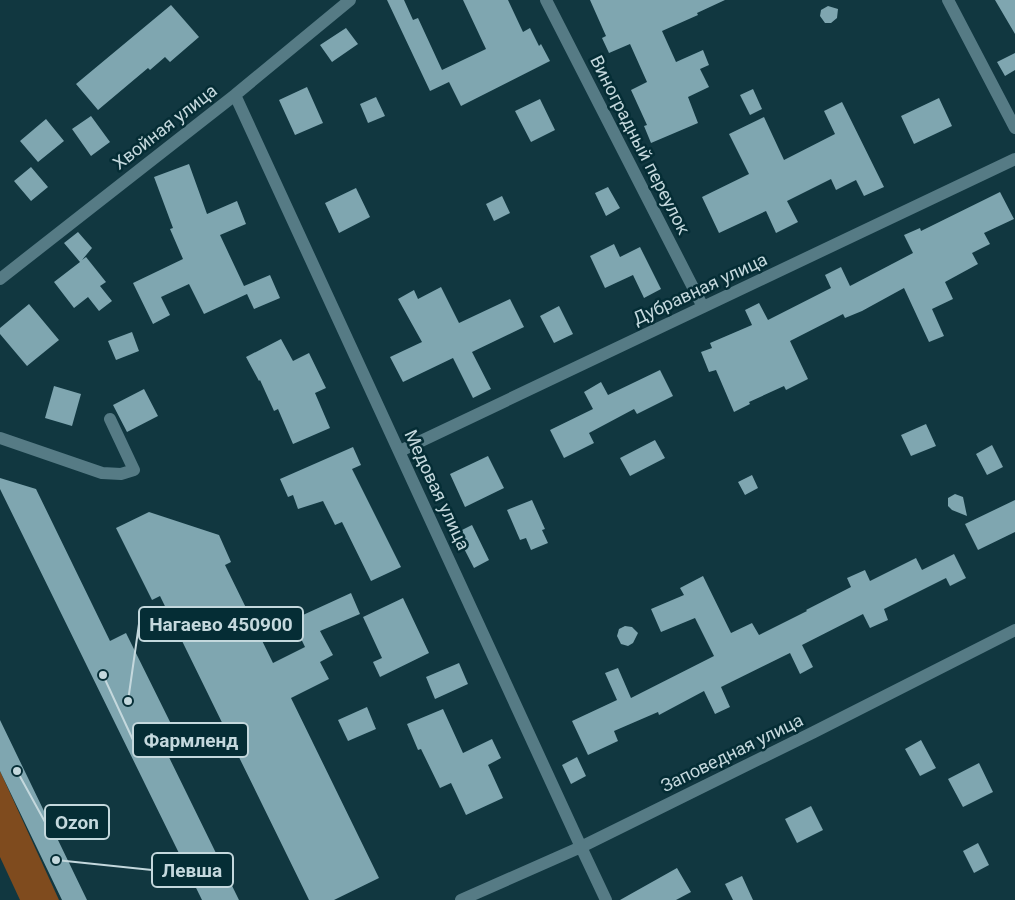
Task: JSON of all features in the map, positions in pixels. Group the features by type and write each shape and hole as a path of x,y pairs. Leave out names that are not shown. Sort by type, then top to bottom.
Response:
{"street":[{"name":"Хвойная улица","path":"0,279 235,95 350,0"},
{"name":"Виноградный переулок","path":"546,0 703,307"},
{"path":"948,0 1015,128"},
{"name":"Медовая улица","path":"235,95 606,900"},
{"name":"Дубравная улица","path":"400,451 1015,159"},
{"path":"0,438 102,474 121,474 134,470 110,419"},
{"name":"Заповедная улица","path":"461,900 581,847 823,728 1015,630"}],"shaded area":[{"path":"0,771 59,900 20,900 0,857"}],"building":[{"path":"387,0 404,0 413,20 418,18 442,70 486,49 463,0 508,0 523,32 530,28 539,46 541,44 550,61 461,106 449,82 430,91"},
{"path":"590,0 725,0 697,13 698,15 662,31 676,62 703,50 709,65 700,69 709,87 688,97 698,123 651,143 644,126 647,125 631,90 647,82 630,44 609,53 602,38 606,36"},
{"path":"995,0 1015,0 1015,34"},
{"path":"171,5 199,37 170,62 165,57 150,70 148,68 98,110 76,84"},
{"path":"828,6 838,9 837,18 831,23 825,23 820,16 821,10"},
{"path":"346,28 358,44 332,62 320,45"},
{"path":"1015,53 1015,70 1005,76 997,62"},
{"path":"307,87 323,123 295,135 279,100"},
{"path":"753,89 762,109 750,115 740,95"},
{"path":"376,97 385,116 368,123 360,104"},
{"path":"939,98 952,126 914,144 901,116"},
{"path":"540,99 555,130 531,142 515,111"},
{"path":"842,102 884,187 864,196 856,180 836,190 831,179 787,201 798,222 776,233 766,211 719,233 702,197 749,174 729,134 764,117 784,160 835,134 824,111"},
{"path":"91,116 110,142 91,156 72,129"},
{"path":"46,119 64,141 38,162 20,141"},
{"path":"189,164 207,214 237,201 246,224 220,235 244,286 270,275 280,298 254,309 247,294 204,314 189,284 161,297 170,315 153,324 133,283 183,259 170,229 173,228 154,177"},
{"path":"31,167 48,187 31,201 14,181"},
{"path":"608,187 620,208 606,216 595,193"},
{"path":"356,188 370,217 339,233 325,203"},
{"path":"1000,192 1014,219 984,233 990,244 972,253 978,264 945,282 953,299 932,309 944,336 929,342 904,288 862,311 845,318 843,314 790,341 808,379 786,390 784,386 749,402 750,404 734,412 716,370 709,372 701,352 712,348 710,343 752,325 745,310 759,303 768,320 831,288 825,275 841,267 850,286 913,253 904,235 920,228 921,231"},
{"path":"502,196 510,213 494,221 486,204"},
{"path":"78,232 92,248 82,260 86,257 106,282 100,286 112,301 99,311 88,297 74,308 54,282 80,262 64,243"},
{"path":"614,244 620,257 640,247 661,289 644,298 633,275 605,288 590,256"},
{"path":"441,287 459,323 510,299 524,327 472,352 491,389 473,398 453,358 403,382 390,357 422,342 398,299 414,290 418,299"},
{"path":"29,304 59,340 27,366 0,334 0,328"},
{"path":"559,306 573,334 554,343 540,316"},
{"path":"132,332 139,351 116,360 108,341"},
{"path":"281,339 293,361 309,353 326,388 315,393 330,428 293,444 278,409 274,411 260,380 246,357"},
{"path":"660,370 673,396 637,414 634,409 589,433 594,443 564,458 550,430 593,409 584,392 601,382 608,395"},
{"path":"54,386 81,394 72,426 45,418"},
{"path":"144,389 158,416 127,432 113,405"},
{"path":"926,424 936,446 911,456 901,435"},
{"path":"655,440 665,458 630,476 620,458"},
{"path":"992,445 1003,467 987,475 976,454"},
{"path":"353,447 361,465 352,469 401,567 371,581 342,522 335,525 323,501 298,509 293,495 288,497 280,479"},
{"path":"488,456 504,488 465,507 450,474"},
{"path":"752,475 758,488 745,495 738,482"},
{"path":"0,478 36,489 110,641 126,633 178,738 163,745 239,900 202,900 0,489"},
{"path":"955,494 963,497 967,516 952,510 948,506 948,498"},
{"path":"532,500 545,529 542,530 548,543 531,550 526,538 520,540 507,510"},
{"path":"1015,500 1015,532 978,550 965,524"},
{"path":"149,512 219,535 231,562 225,565 273,663 305,647 292,620 351,593 360,614 320,631 333,655 320,662 329,679 291,698 379,878 334,900 309,900 160,596 152,600 116,528"},
{"path":"472,525 489,560 474,568 456,533"},
{"path":"954,554 966,578 950,586 946,578 884,609 888,620 870,628 863,614 802,645 813,667 800,674 790,653 721,687 730,707 715,714 704,691 659,715 658,712 614,731 618,741 588,755 572,721 617,700 605,673 618,668 631,698 714,656 695,618 661,632 651,609 684,595 680,588 703,576 731,633 752,623 759,635 851,587 847,578 865,570 870,581 916,558 922,570"},
{"path":"403,598 429,653 380,677 373,662 382,658 363,617"},
{"path":"625,626 632,627 638,633 633,643 628,646 621,644 617,636 619,629"},
{"path":"459,663 468,684 435,699 426,677"},
{"path":"367,707 376,729 348,741 338,720"},
{"path":"443,709 463,753 492,739 501,758 488,765 503,798 466,815 451,783 440,788 421,749 418,750 407,724"},
{"path":"0,720 87,900 62,900 0,771"},
{"path":"921,740 936,768 920,776 905,749"},
{"path":"577,757 586,776 571,784 562,765"},
{"path":"979,763 993,792 963,807 948,779"},
{"path":"811,806 823,830 797,843 785,819"},
{"path":"978,843 989,865 974,873 963,851"},
{"path":"677,868 691,892 676,900 620,900"},
{"path":"742,876 753,900 733,900 725,884"}],"place":[{"name":"Фармленд","path":"103,675"},
{"name":"Нагаево 450900","path":"128,701"},
{"name":"Ozon","path":"17,771"},
{"name":"Левша","path":"56,860"}]}
